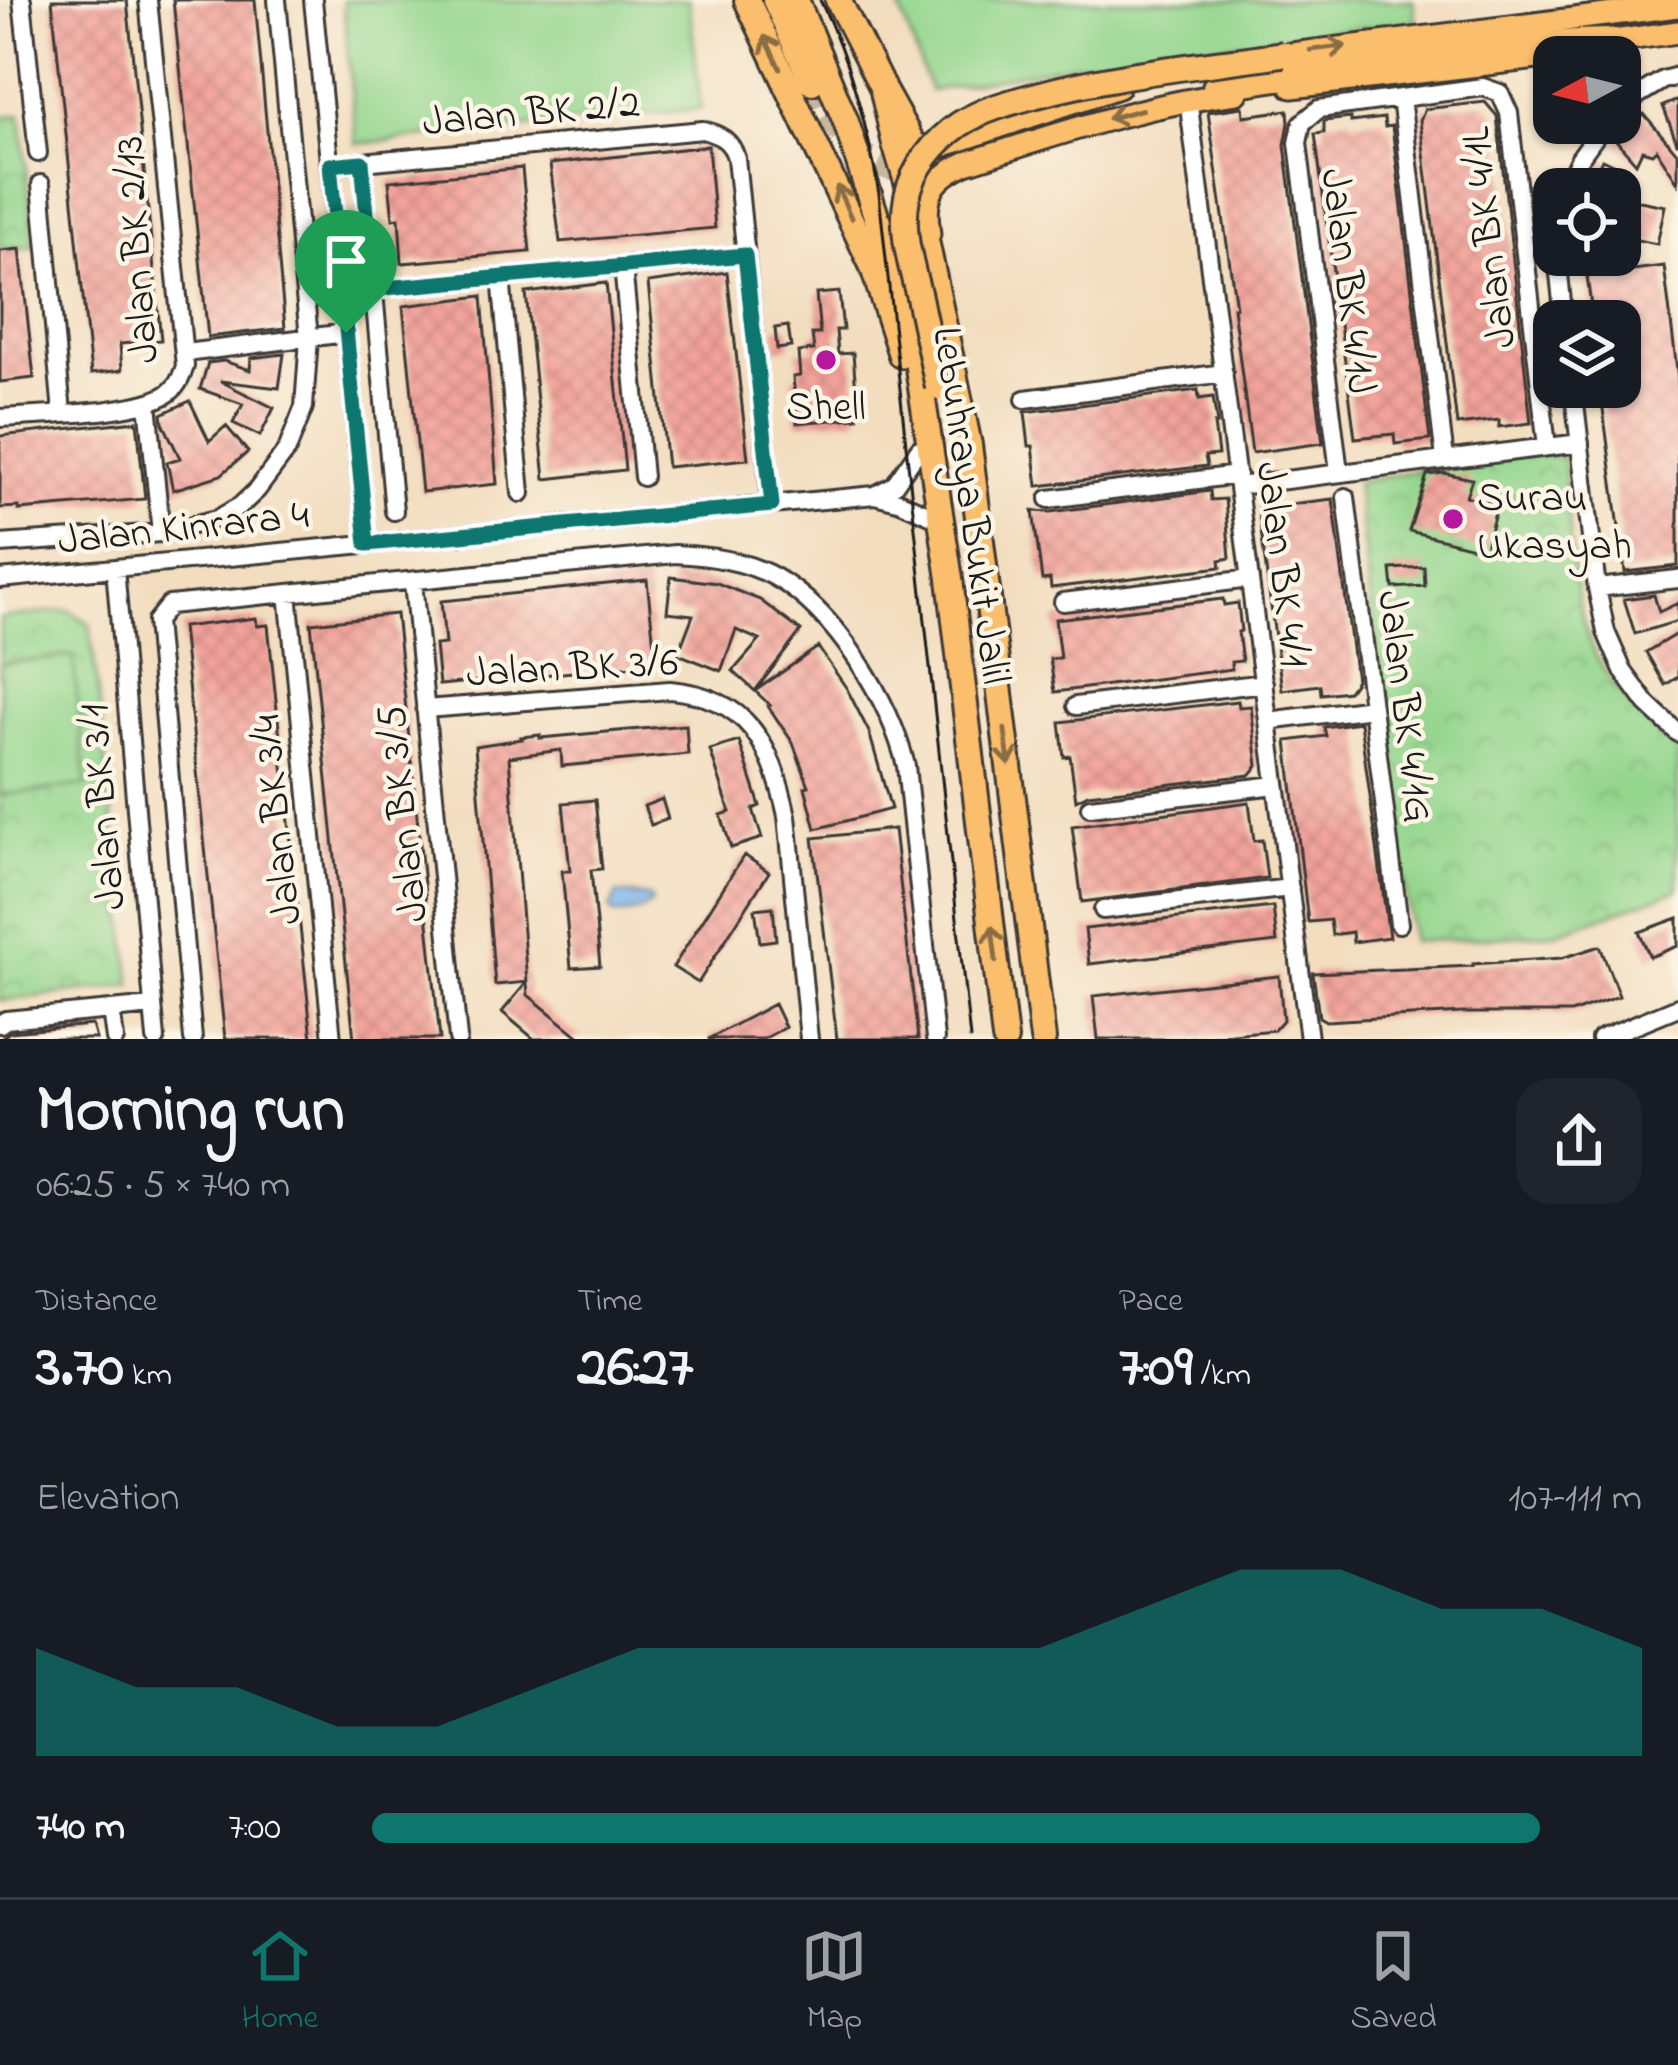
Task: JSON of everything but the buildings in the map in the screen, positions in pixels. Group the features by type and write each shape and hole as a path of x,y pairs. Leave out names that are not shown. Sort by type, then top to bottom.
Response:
{"highway":[{"path":"747,0 873,267 898,344 944,601 956,627"},
{"path":"775,0 812,82"},
{"name":"Lebuhraya Bukit Jalil","path":"796,0 832,83 905,307 925,400 1005,1039"},
{"name":"Lebuhraya Bukit Jalil","path":"838,0 882,87 920,216 969,445 1044,1037"},
{"path":"1214,87 1533,44"},
{"path":"950,579 956,530 938,387 908,254 905,212 907,193 924,158 957,126 979,114 1080,83 1283,54"}],"main road":[{"path":"882,87 915,144 933,149 1130,84 1283,54 1677,6"},
{"path":"1641,37 1678,32"},
{"path":"934,277 928,199 946,172 966,163 1132,111 1189,99 1533,59"}],"street":[{"path":"22,0 38,153"},
{"name":"Jalan BK 2/13","path":"0,418 148,404 170,393 185,366 148,0"},
{"path":"0,544 161,532 217,519 257,490 297,430 304,406 309,338 277,0"},
{"path":"313,0 367,544"},
{"path":"1641,93 1678,76"},
{"name":"Jalan BK 4/1L","path":"1401,98 1484,87 1500,93 1509,113 1547,447"},
{"path":"1401,98 1445,459"},
{"name":"Jalan BK 4/1J","path":"1339,472 1298,143 1302,122 1319,109 1401,98"},
{"name":"Jalan BK 4/1","path":"1189,99 1309,1039"},
{"name":"Jalan BK 2/2","path":"330,165 703,130 722,136 734,149 745,255"},
{"path":"362,162 394,511"},
{"path":"41,184 62,412"},
{"path":"374,289 745,255 772,505"},
{"path":"623,266 643,477"},
{"path":"501,277 520,494"},
{"path":"185,353 346,333"},
{"path":"1024,398 1224,373"},
{"path":"148,404 161,532"},
{"path":"1576,408 1606,632 1622,671 1678,733"},
{"path":"1049,499 1580,443"},
{"path":"874,495 895,485 919,449"},
{"name":"Jalan Kinrara 4","path":"0,579 874,495 930,515"},
{"name":"Jalan BK 4/1G","path":"1346,497 1399,924"},
{"path":"193,1039 156,621 169,604 675,554 750,566 775,577 798,593 873,682 899,736 910,792 935,1039"},
{"name":"Jalan BK 3/1","path":"115,568 156,1039"},
{"path":"1597,588 1678,578"},
{"path":"1063,602 1250,579"},
{"name":"Jalan BK 3/5","path":"413,582 458,1039"},
{"name":"Jalan BK 3/4","path":"288,593 332,1039"},
{"path":"1076,706 1264,683"},
{"name":"Jalan BK 3/6","path":"425,709 670,690 714,698 734,710 752,726 766,750 782,793 808,1039"},
{"path":"1268,721 1372,708"},
{"path":"1090,807 1276,784"},
{"path":"1103,910 1290,888"},
{"path":"0,1024 153,1006"},
{"path":"1609,1037 1678,1007"},
{"path":"111,1010 115,1039"}],"green space":[{"path":"343,0 689,0 701,109 356,144"},
{"path":"897,0 1413,0 1415,21 1082,62 930,91"},
{"path":"21,114 34,247 0,249 0,117"},
{"path":"1494,453 1563,457 1574,575 1590,642 1630,705 1678,748 1678,890 1555,933 1412,942 1356,483"},
{"path":"68,610 90,624 132,985 0,1001 0,618"},
{"path":"73,656 86,786 0,795 0,664"}],"water":[{"path":"617,894 649,897 652,902 635,913 614,915 610,909"}],"tunnel":[{"path":"812,82 846,138 885,167 920,170 975,152"}],"tram line":[{"path":"820,0 857,95 879,194 970,1039"}],"place":[{"name":"Shell","path":"826,360"},
{"name":"Surau Ukasyah","path":"1453,519"}],"route":[{"path":"362,162 374,289 745,255 772,505 367,544 346,333 330,165 362,162"}]}
